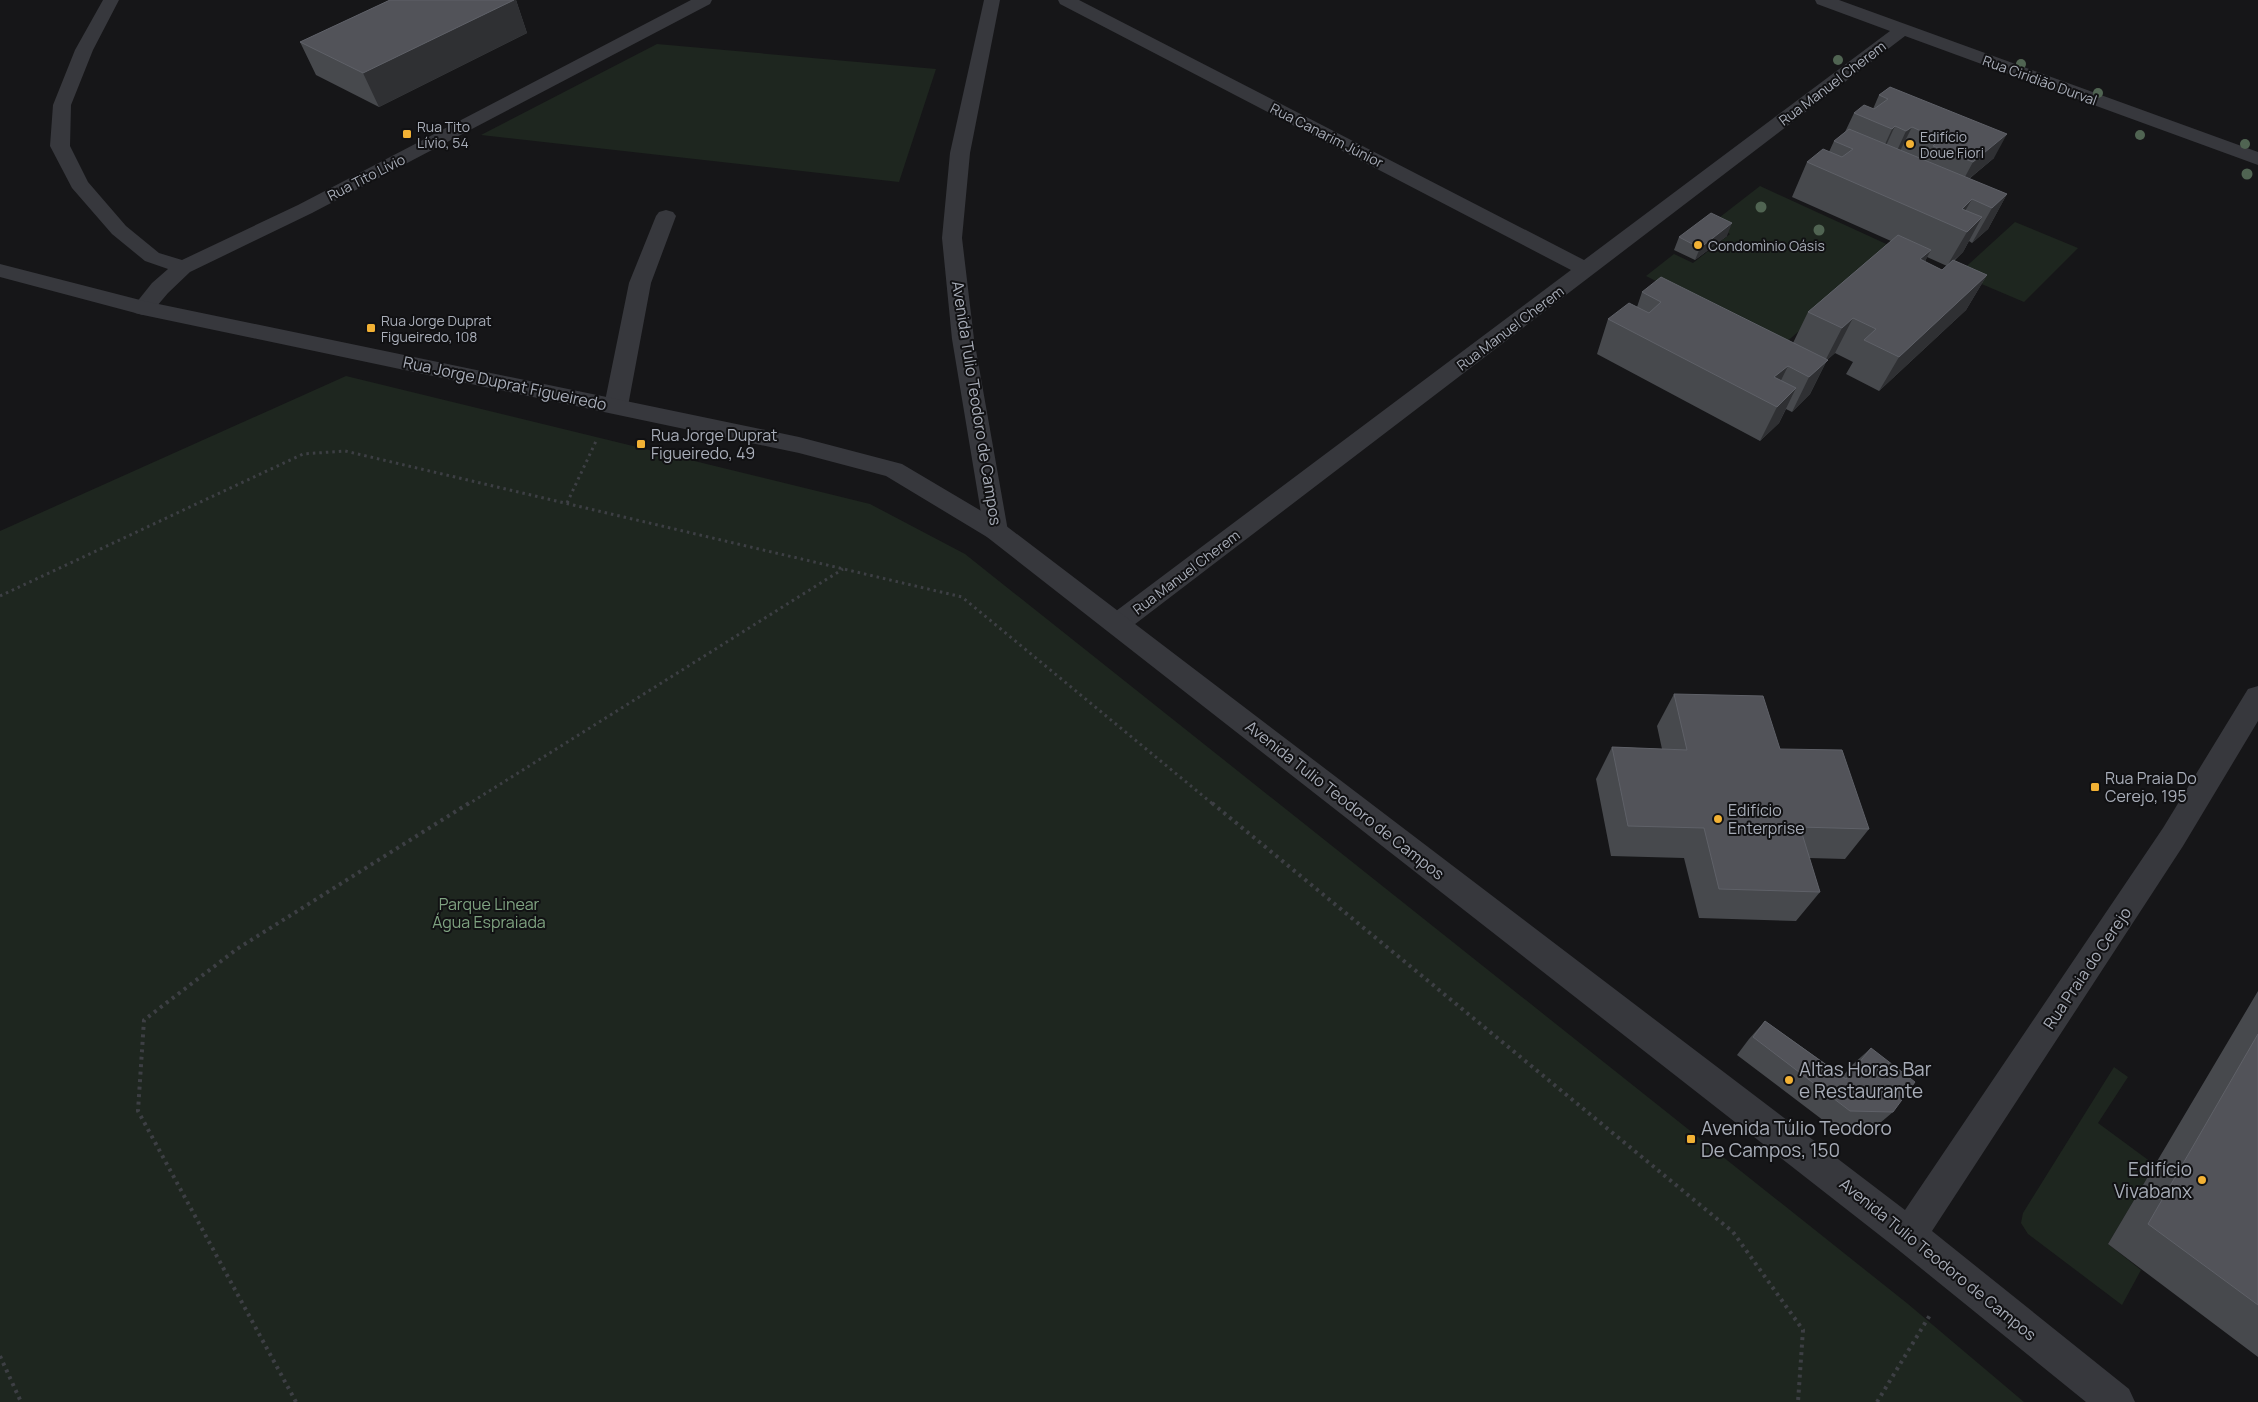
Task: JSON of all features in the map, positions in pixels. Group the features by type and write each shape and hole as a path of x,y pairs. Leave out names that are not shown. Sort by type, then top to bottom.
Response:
{"street":[{"path":"111,0 84,50 62,105 60,146 79,184 119,230 152,257 183,267"},
{"name":"Rua Tito Lívio","path":"143,308 160,288 183,267 314,205 704,0"},
{"name":"Avenida Tulio Teodoro de Campos","path":"992,0 960,153 952,238 963,339 996,531 1910,1235 2116,1402"},
{"name":"Rua Canarim Júnior","path":"1066,0 1587,270"},
{"name":"Rua Ciridião Durval","path":"1823,0 2258,159"},
{"name":"Rua Manuel Cherem","path":"1117,624 1902,30"},
{"path":"616,406 640,283 666,216"},
{"name":"Rua Jorge Duprat Figueiredo","path":"0,270 143,308 799,444 894,470 996,531"},
{"name":"Rua Praia do Cerejo","path":"1910,1235 2173,837 2258,697"}],"path":[{"path":"566,504 616,406"},
{"path":"0,596 303,454 345,451 962,597 1733,1232 1803,1330 1798,1402"},
{"path":"296,1402 138,1111 144,1020 237,949 843,569"},
{"path":"1877,1402 1930,1315"},
{"path":"0,1356 21,1402"}],"green space":[{"path":"657,44 936,69 899,182 481,135"},
{"path":"1760,186 1895,248 1762,363 1666,286 1646,276 1674,254 1693,263 1730,234 1711,224"},
{"path":"2015,222 2078,248 2024,302 1958,274"},
{"name":"Parque Linear Água Espraiada","path":"346,376 870,504 965,554 1908,1304 2024,1402 0,1402 0,531"},
{"path":"2114,1067 2128,1077 2098,1123 2155,1165 2108,1244 2141,1270 2122,1305 2028,1234 2021,1223 2023,1213"}],"building":[{"path":"390,0 514,0 363,73 300,42"},
{"path":"1890,87 2007,134 1973,162 1933,146 1936,143 1926,139 1930,135 1912,127 1906,131 1895,126 1892,129 1854,113 1864,105 1874,109 1888,99 1879,95"},
{"path":"1849,129 2007,194 1992,208 1972,199 1962,209 1982,217 1967,232 1807,162 1823,149 1842,157 1853,149 1834,141"},
{"path":"1711,213 1732,223 1700,248 1679,237"},
{"path":"1898,235 1931,250 1920,259 1942,270 1953,260 1987,275 1899,357 1864,340 1876,329 1853,318 1842,328 1808,312"},
{"path":"1661,277 1828,360 1809,377 1788,366 1774,377 1796,388 1777,407 1608,319 1629,303 1649,313 1661,302 1642,292"},
{"name":"Edifício Enterprise","path":"1674,694 1763,696 1780,749 1842,750 1869,829 1800,827 1820,892 1719,889 1704,828 1628,826 1612,747 1687,750"},
{"path":"1765,1021 1846,1079 1871,1048 1915,1082 1893,1112 1850,1111 1753,1037"},
{"path":"2258,1034 2258,1305 2148,1224"}],"place":[{"name":"Rua Tito Lívio, 54","path":"407,134"},
{"name":"Edifício Doue Fiori","path":"1910,144"},
{"name":"Condomìnio Oásis","path":"1698,245"},
{"name":"Rua Jorge Duprat Figueiredo, 108","path":"371,328"},
{"name":"Rua Jorge Duprat Figueiredo, 49","path":"641,444"},
{"name":"Rua Praia Do Cerejo, 195","path":"2095,787"},
{"name":"Edifício Enterprise","path":"1718,819"},
{"name":"Altas Horas Bar e Restaurante","path":"1789,1080"},
{"name":"Avenida Túlio Teodoro De Campos, 150","path":"1691,1139"},
{"name":"Edifício Vivabanx","path":"2202,1180"}]}
